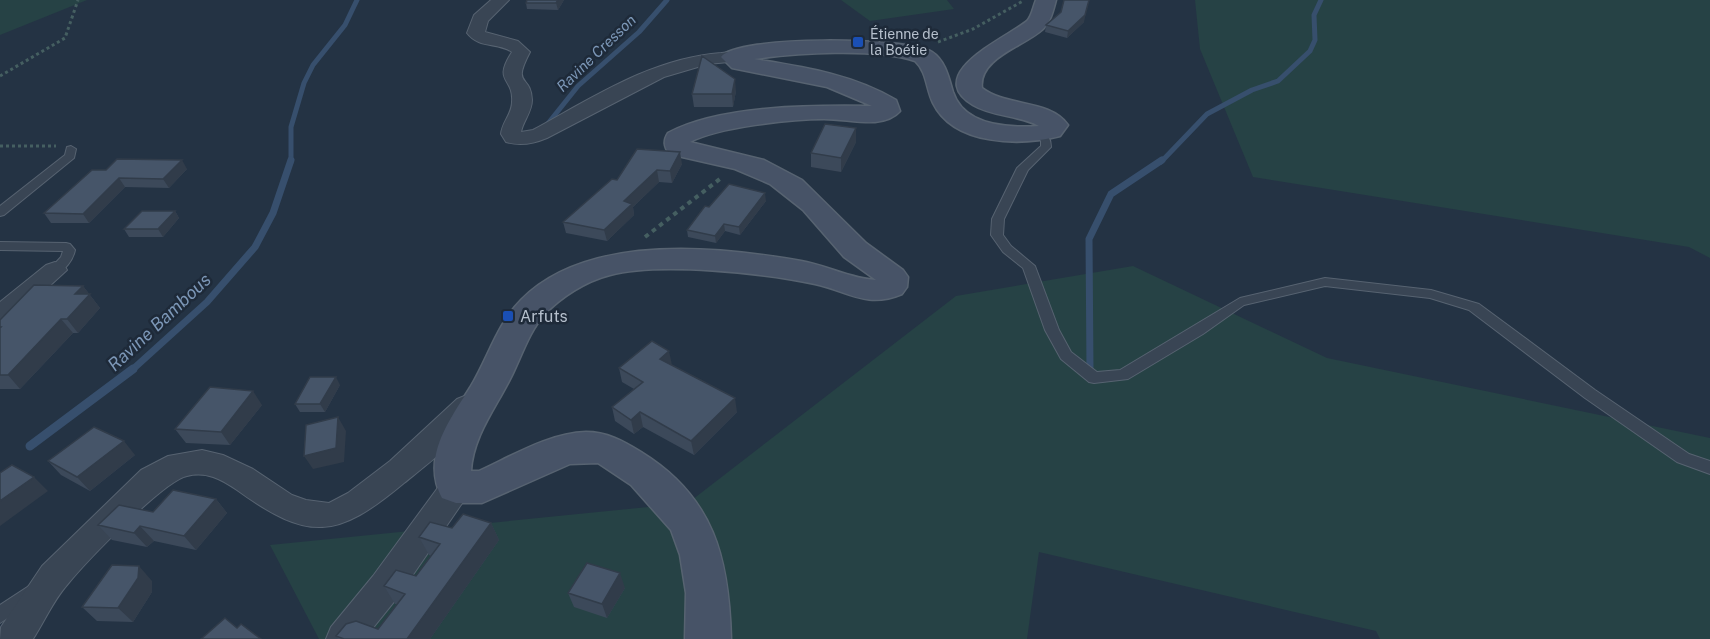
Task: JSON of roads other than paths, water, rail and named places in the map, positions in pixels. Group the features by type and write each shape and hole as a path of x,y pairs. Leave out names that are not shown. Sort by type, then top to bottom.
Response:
{"main road":[{"path":"708,639 708,593 701,555 688,521 645,474 606,449 586,447 564,450 482,488 456,487 452,470 460,436 512,337 533,308 564,282 593,270 618,264 678,262 762,266 823,276 870,291 885,291 891,287 892,277 852,248 816,205 767,171 737,159 687,152 678,148 675,143 680,136 689,133 781,116 812,112 877,114 887,111 888,108 879,99 824,79 740,63 733,57 741,52 896,48 924,56 932,65 944,103 958,120 977,127 1041,135 1051,131 1055,125 1037,114 1008,110 980,99 972,92 969,83 970,73 985,56 1034,26 1042,14 1046,0"}],"street":[{"path":"501,0 480,19 476,33 481,39 516,45 521,52 512,64 511,72 522,93 523,102 511,129 513,138 530,138 540,134 636,84 683,64 708,58 733,57"},
{"path":"0,317 24,293 55,270"},
{"path":"13,639 54,576 152,479 184,462 205,461 226,466 265,495 292,510 332,517 379,486 448,428 493,377"},
{"path":"343,639 385,587 456,487"}],"lane":[{"path":"1041,135 1046,141 1046,147 1023,168 998,219 997,235 1007,249 1029,266 1052,330 1066,356 1094,378 1123,375 1240,302 1325,282 1431,294 1474,308 1590,394 1683,458 1710,468"},
{"path":"0,212 70,156 71,150"},
{"path":"0,246 66,247 69,250 67,258 55,270"},
{"path":"0,615 54,576"}],"waterway":[{"name":"Ravine Bambous","path":"291,160 291,127 304,83 313,65 345,25 357,0"},
{"name":"Ravine Cresson","path":"546,126 578,86 639,32 667,0"},
{"path":"1161,162 1207,114 1252,90 1278,81 1310,51 1315,40 1314,15 1321,0"},
{"name":"Ravine Bambous","path":"132,370 207,302 255,247 273,213 291,160"},
{"path":"1090,369 1089,239 1111,194 1162,160"},
{"name":"Ravine Bambous","path":"30,446 133,369"}],"place":[{"name":"Étienne de la Boétie","path":"858,42"},
{"name":"Arfuts","path":"508,316"}]}
